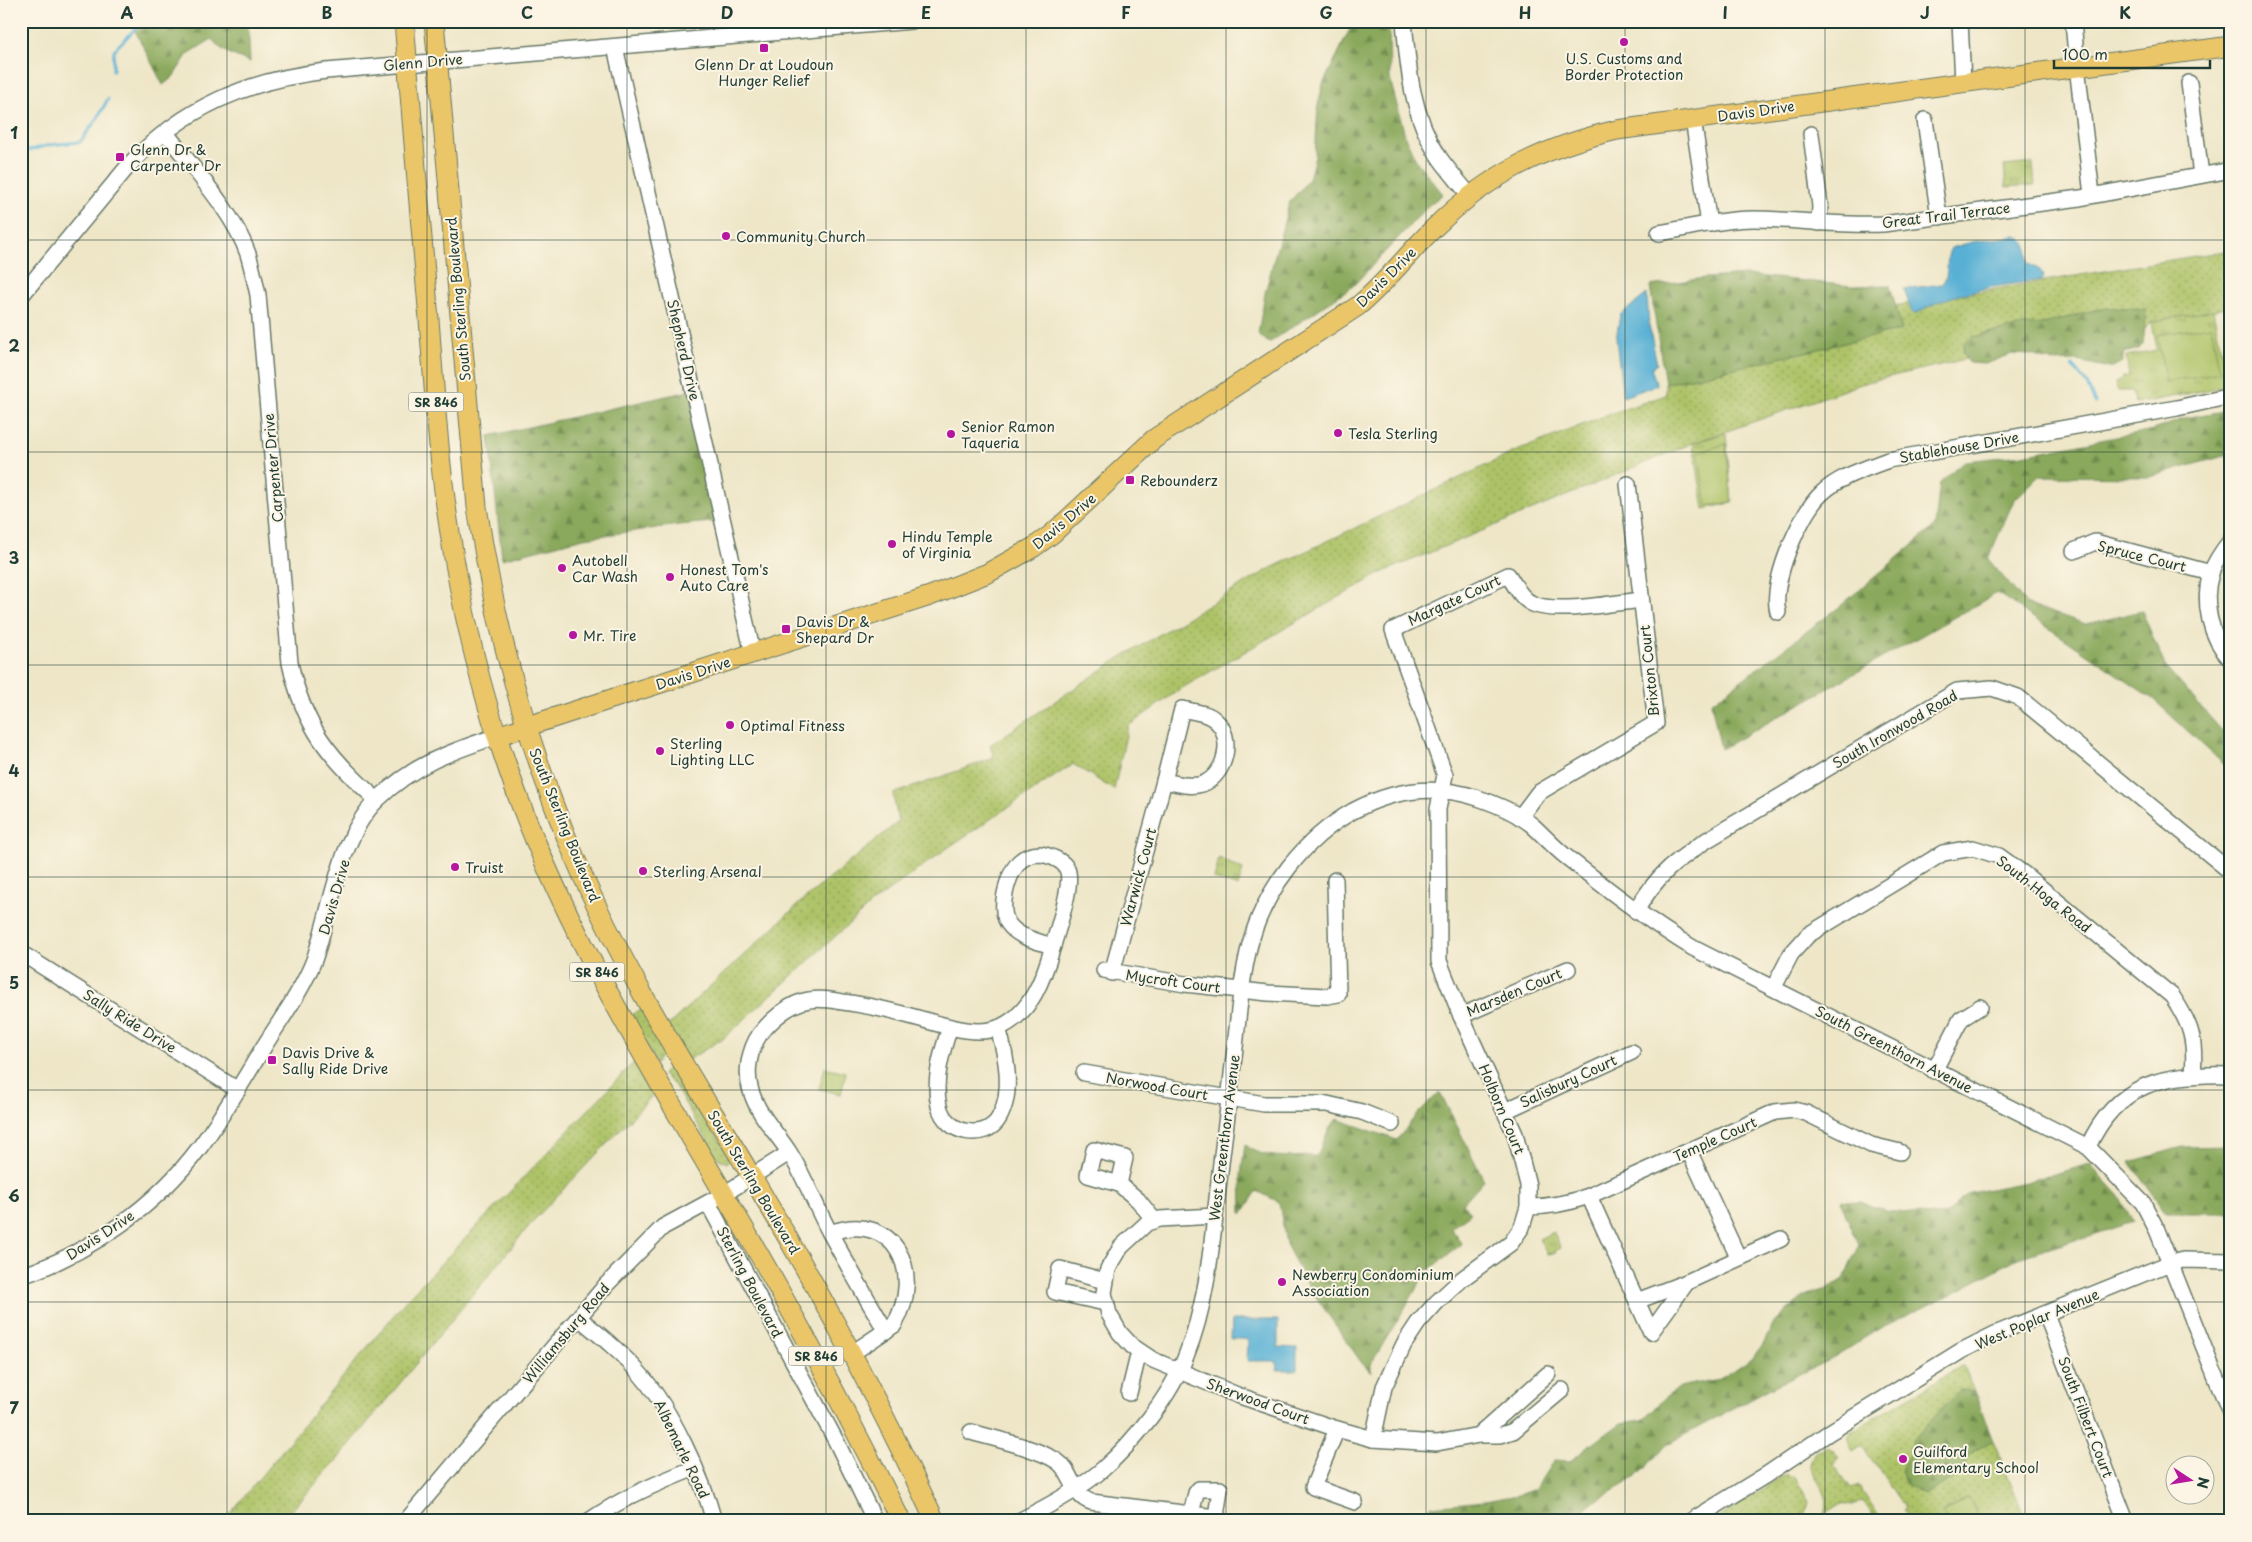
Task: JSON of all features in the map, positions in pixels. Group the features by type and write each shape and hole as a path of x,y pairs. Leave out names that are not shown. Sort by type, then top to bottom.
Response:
{"main road":[{"name":"SR 846","path":"404,21 438,423 448,518 471,637 497,736 536,846 565,911 612,999 791,1309 861,1440 901,1521"},
{"name":"South Sterling Boulevard","path":"434,21 477,507 504,650 544,780 575,858 608,930 683,1063 751,1175 851,1354 898,1444 934,1521"},
{"name":"Davis Drive","path":"497,736 955,587 988,573 1034,547 1052,534 1154,439 1358,306 1375,292 1435,227 1470,196 1523,161 1554,148 1617,130 2231,46"}],"street":[{"name":"Glenn Drive","path":"21,296 129,165 166,132 206,106 270,80 326,71 615,47 781,26 912,21"},
{"path":"1404,21 1410,84 1422,123 1439,156 1470,196"},
{"path":"1960,21 1963,82"},
{"path":"2073,21 2076,66 2092,195"},
{"name":"Shepherd Drive","path":"615,47 753,654"},
{"path":"2189,83 2201,175"},
{"path":"1693,119 1709,224"},
{"path":"1925,120 1939,217"},
{"name":"Carpenter Drive","path":"166,132 236,227 247,252 254,275 258,295 290,663 296,691 304,712 325,746 345,771 377,800"},
{"path":"1811,134 1820,206 1819,223"},
{"name":"Great Trail Terrace","path":"1659,233 1752,219 1883,224 2092,195 2231,170"},
{"name":"Stablehouse Drive","path":"1778,612 1775,602 1786,556 1803,519 1822,493 1848,475 1888,460 2214,402 2231,396"},
{"name":"Brixton Court","path":"1520,817 1538,793 1656,723 1628,484"},
{"path":"2231,540 2219,556 2211,573 2208,598 2209,622 2220,648 2231,660"},
{"name":"Spruce Court","path":"2074,551 2095,542 2211,573"},
{"name":"Margate Court","path":"1442,790 1445,775 1393,630 1508,575 1522,596 1527,600 1533,604 1554,609 1641,600"},
{"name":"South Ironwood Road","path":"1636,911 1648,889 1672,863 1707,840 1957,691 1992,688 2018,696 2231,872"},
{"name":"Warwick Court","path":"1108,972 1164,781 1182,709 1206,714 1216,720 1222,728 1226,742 1218,773 1211,780 1197,785 1184,785 1164,781"},
{"name":"Davis Drive","path":"21,1276 77,1252 112,1229 164,1188 199,1148 238,1090 298,992 310,969 321,939 338,874 352,840 377,800 430,761 497,736"},
{"name":"South Greenthorn Avenue","path":"1442,790 1477,797 1520,817 1636,911 1693,948 1774,987 1934,1071 2088,1147 2143,1203 2170,1262 2231,1415"},
{"name":"West Greenthorn Avenue","path":"1019,1521 1039,1512 1101,1471 1119,1454 1159,1403 1179,1372 1200,1317 1215,1216 1242,990 1250,944 1258,922 1282,876 1302,852 1328,828 1364,806 1403,791 1442,790"},
{"name":"Holborn Court","path":"1373,1439 1384,1387 1404,1344 1437,1302 1462,1279 1511,1243 1522,1227 1528,1206 1528,1185 1515,1134 1460,1016 1439,961 1438,809 1442,790"},
{"name":"South Hoga Road","path":"1774,987 1790,954 1808,935 1943,854 1973,848 1999,856 2012,865 2172,996 2187,1018 2195,1051 2193,1074"},
{"path":"886,1331 830,1232 789,1153 755,1102 748,1078 750,1057 758,1038 783,1012 797,1004 821,999 878,1006 950,1027 976,1030 998,1028 1014,1018 1035,994 1042,980 1053,946 1068,884 1068,870 1056,859 1034,854 1020,861 1009,880 1004,903 1005,917 1010,927 1018,933 1053,946"},
{"name":"Mycroft Court","path":"1108,972 1242,990 1327,996 1338,994 1335,880"},
{"name":"Sally Ride Drive","path":"21,953 238,1090"},
{"name":"Marsden Court","path":"1460,1016 1568,969"},
{"path":"1934,1071 1961,1019 1980,1007"},
{"path":"950,1027 938,1075 939,1105 942,1116 950,1126 967,1132 990,1127 999,1118 1002,1110 1007,1070 998,1028"},
{"name":"Salisbury Court","path":"1505,1111 1632,1052"},
{"name":"Norwood Court","path":"1084,1073 1229,1100 1270,1105 1327,1104 1362,1112 1392,1124"},
{"path":"2088,1147 2104,1117 2121,1100 2145,1086 2193,1074 2231,1075"},
{"name":"Temple Court","path":"1528,1206 1548,1207 1567,1204 1589,1196 1775,1112 1794,1110 1806,1113 1871,1145 1900,1152"},
{"path":"1689,1151 1738,1257"},
{"name":"Williamsburg Road","path":"406,1521 606,1285 663,1227 724,1194 751,1175 789,1153"},
{"path":"1119,1184 1138,1200 1154,1220"},
{"path":"1589,1196 1651,1332 1687,1282"},
{"name":"Sterling Boulevard","path":"708,1203 836,1441 875,1521"},
{"path":"1105,1281 1060,1269 1055,1292 1105,1303 1105,1281 1111,1263 1121,1247 1139,1228 1154,1220 1215,1216"},
{"path":"830,1232 849,1227 873,1230 886,1236 900,1250 904,1261 906,1274 905,1296 899,1318 894,1325 851,1354"},
{"path":"1637,1301 1687,1282 1738,1257 1782,1239"},
{"name":"West Poplar Avenue","path":"1691,1521 1766,1475 1830,1432 1962,1351 1995,1334 2170,1262 2183,1260 2231,1261"},
{"name":"Sherwood Court","path":"1105,1303 1120,1333 1139,1352 1179,1372 1237,1395 1337,1429 1373,1439 1437,1442 1479,1435 1501,1435 1514,1431 1562,1390"},
{"name":"South Filbert Court","path":"2046,1314 2126,1521"},
{"name":"Albemarle Road","path":"579,1318 631,1363 650,1386 674,1425 695,1468 714,1521"},
{"path":"1129,1393 1139,1352"},
{"path":"1479,1435 1548,1374"},
{"path":"1337,1429 1314,1487 1355,1502"},
{"path":"972,1432 1045,1455 1057,1461 1067,1472 1074,1488 1081,1496 1091,1502 1192,1514"},
{"path":"589,1521 619,1501 652,1484 695,1468"}],"green space":[{"path":"130,21 248,21 250,62 224,50 212,39 188,54 173,77 163,85"},
{"path":"1354,21 1383,21 1389,26 1390,79 1406,139 1417,162 1443,194 1430,204 1353,286 1269,343 1258,334 1265,293 1289,203 1309,179 1315,157 1318,105 1323,84"},
{"path":"2033,163 2035,185 2006,187 2004,166"},
{"path":"2231,250 2231,307 2152,322 2144,330 2146,318 2095,310 2044,324 1986,333 1963,352 1966,359 1867,382 1693,443 1381,573 1182,688 1128,726 1114,790 1073,764 946,849 872,903 724,1038 683,1063 664,1029 802,901 898,822 893,794 994,758 990,745 1115,661 1271,568 1512,453 1607,415 1666,395 1665,384 1901,330 1894,306"},
{"path":"1747,275 1853,286 1890,285 1902,330 1665,384 1650,286 1705,278"},
{"path":"2115,307 2145,309 2146,318 2143,344 2138,349 2124,353 2122,362 2111,368 2077,361 2054,362 2032,355 2012,354 1985,364 1969,363 1963,352 1964,345 1972,337 2027,325 2044,324 2095,310"},
{"path":"2213,310 2228,386 2135,404 2132,391 2118,391 2115,383 2123,377 2129,376 2126,356 2157,350 2152,322"},
{"path":"2211,326 2220,372 2166,382 2157,335"},
{"path":"693,390 722,521 584,538 502,559 489,436"},
{"path":"2231,410 2231,454 2150,477 2039,476 2014,500 1988,559 2026,604 2086,624 2142,611 2165,666 2231,741 2231,771 2153,699 1997,593 1721,749 1711,703 1838,608 1935,526 1940,482 1965,461 2023,455 2153,430 2189,417"},
{"path":"1726,433 1732,503 1704,509 1693,443"},
{"path":"1726,444 1732,502 1707,506 1698,452"},
{"path":"1219,858 1243,870 1238,887 1214,879"},
{"path":"644,1008 669,1048 656,1063 629,1016"},
{"path":"638,1058 657,1091 534,1220 337,1460 282,1521 224,1521 408,1298"},
{"path":"675,1061 730,1159 727,1163 717,1158 675,1086 662,1074"},
{"path":"825,1067 846,1072 841,1094 819,1089"},
{"path":"1440,1092 1484,1180 1463,1203 1470,1214 1451,1228 1462,1244 1427,1271 1371,1364 1371,1373 1361,1362 1305,1281 1286,1244 1279,1202 1257,1191 1242,1214 1241,1175 1245,1144 1260,1153 1269,1155 1289,1157 1317,1156 1329,1129 1337,1119 1397,1140 1417,1114"},
{"path":"2231,1146 2231,1213 2166,1213 2130,1162 2182,1147"},
{"path":"2090,1164 2118,1194 2133,1222 2018,1258 1942,1299 1882,1327 1829,1360 1772,1387 1668,1444 1635,1478 1590,1504 1571,1521 1420,1521 1421,1515 1431,1506 1485,1501 1518,1495 1535,1489 1554,1460 1570,1461 1621,1423 1642,1420 1679,1387 1720,1379 1754,1357 1763,1345 1773,1324 1787,1310 1807,1295 1828,1289 1844,1279 1859,1244 1841,1200 1860,1202 1886,1211 1941,1216 1949,1213 1961,1199 1970,1193 2026,1182"},
{"path":"1553,1232 1561,1248 1555,1251 1556,1253 1547,1254 1539,1239"},
{"path":"1963,1365 1974,1391 1959,1390 1961,1474 1969,1454 1993,1440 2026,1521 1983,1521 1967,1497 1943,1512 1948,1521 1910,1521 1902,1510 1904,1508 1862,1445 1853,1451 1849,1445 1849,1433"},
{"path":"1959,1390 1974,1391 1993,1440 1969,1454 1961,1474 1924,1495 1905,1485 1902,1471 1913,1440"},
{"path":"1827,1447 1840,1458 1834,1465 1851,1488 1859,1485 1882,1521 1876,1521 1862,1501 1853,1506 1841,1504 1824,1515 1826,1506 1824,1493 1810,1464 1814,1453"},
{"path":"1786,1474 1795,1477 1809,1502 1806,1513 1796,1521 1714,1521"},
{"path":"1967,1497 1982,1521 1948,1521 1943,1513"}],"water":[{"path":"2016,236 2026,243 2028,263 2040,270 2044,277 2042,280 2009,284 1961,294 1945,299 1915,314 1912,313 1904,289 1942,284 1945,280 1951,248 1972,242"},
{"path":"1647,294 1649,325 1657,364 1651,368 1657,385 1623,397 1616,339 1620,315"},
{"path":"1232,1320 1278,1320 1278,1347 1297,1348 1297,1370 1277,1370 1276,1361 1247,1361 1248,1339 1231,1339"}],"waterway":[{"path":"113,70 114,50 143,21"},
{"path":"21,155 23,152 50,145 80,142 97,119 108,99"},
{"path":"2072,366 2087,384 2095,403"}],"place":[{"name":"U.S. Customs and Border Protection","path":"1624,42"},
{"name":"Glenn Dr at Loudoun Hunger Relief","path":"764,48"},
{"name":"Glenn Dr & Carpenter Dr","path":"120,157"},
{"name":"Community Church","path":"726,236"},
{"name":"Tesla Sterling","path":"1338,433"},
{"name":"Senior Ramon Taqueria","path":"951,434"},
{"name":"Rebounderz","path":"1130,480"},
{"name":"Hindu Temple of Virginia","path":"892,544"},
{"name":"Autobell Car Wash","path":"562,568"},
{"name":"Honest Tom's Auto Care","path":"670,577"},
{"name":"Davis Dr & Shepard Dr","path":"786,629"},
{"name":"Mr. Tire","path":"573,635"},
{"name":"Optimal Fitness","path":"730,725"},
{"name":"Sterling Lighting LLC","path":"660,751"},
{"name":"Truist","path":"455,867"},
{"name":"Sterling Arsenal","path":"643,871"},
{"name":"Davis Drive & Sally Ride Drive","path":"272,1060"},
{"name":"Newberry Condominium Association","path":"1282,1282"},
{"name":"Guilford Elementary School","path":"1903,1459"}]}
